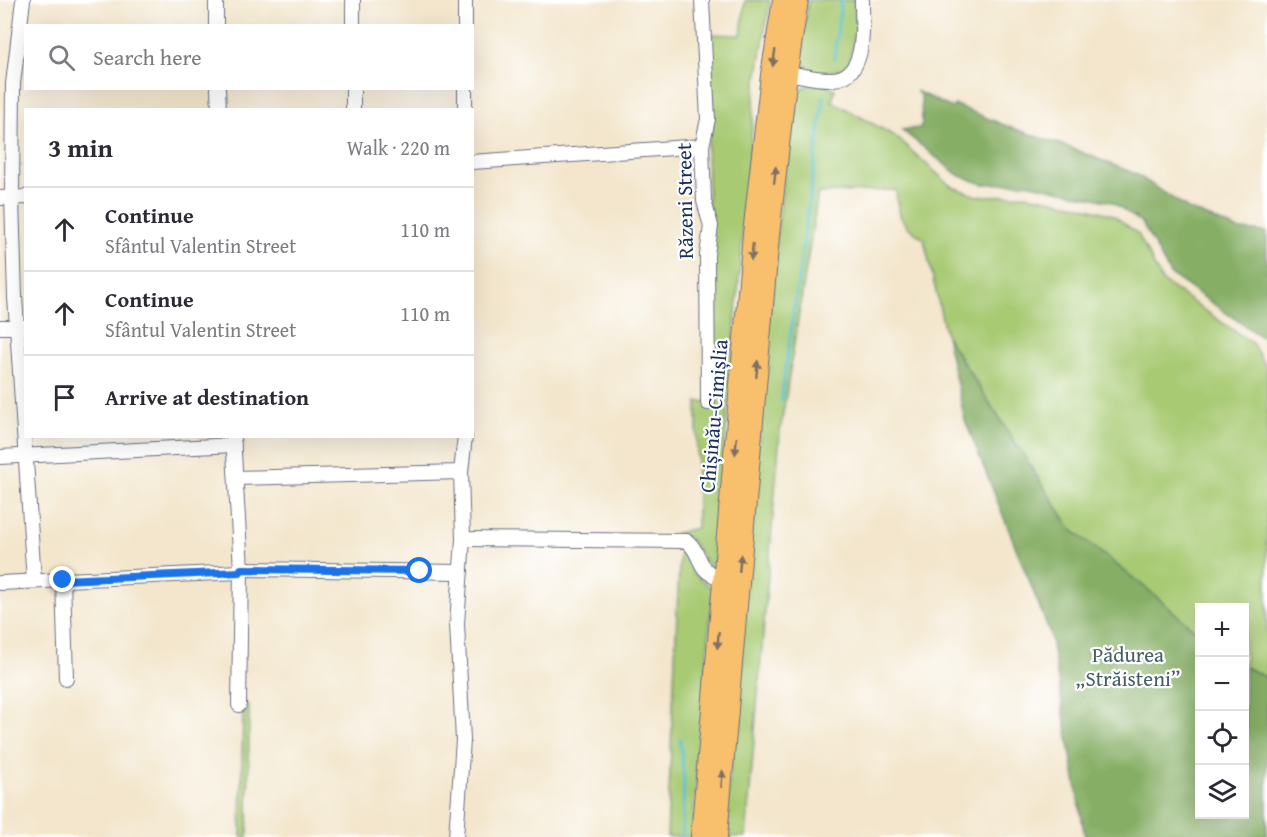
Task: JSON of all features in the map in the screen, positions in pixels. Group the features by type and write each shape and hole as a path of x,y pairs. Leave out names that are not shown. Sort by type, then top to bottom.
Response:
{"highway":[{"name":"Chișinău-Cimișlia","path":"701,837 753,234 771,75 783,0"},
{"name":"Chișinău-Cimișlia","path":"717,837 767,259 787,73 798,0"}],"street":[{"path":"23,0 13,84 12,198 21,327 24,456 34,581"},
{"path":"216,0 216,24"},
{"path":"353,0 353,24"},
{"path":"465,0 465,24"},
{"name":"Răzeni Street","path":"702,0 708,118 702,146 704,201 711,226 707,255 708,403"},
{"path":"787,73 834,79 843,77 852,70 857,61 862,34 862,0"},
{"path":"218,90 219,108"},
{"path":"353,90 353,108"},
{"path":"465,90 465,108"},
{"path":"474,162 702,146"},
{"path":"0,327 21,327"},
{"path":"456,837 463,740 457,624 463,539 460,472 465,438"},
{"path":"0,457 233,441 241,571 239,705"},
{"path":"236,478 460,472"},
{"path":"463,539 687,541 694,548 704,570 724,579"},
{"path":"0,583 241,571 461,572"},
{"path":"63,580 66,678"}],"green space":[{"path":"745,0 770,0 755,92 714,572 690,539 676,533 697,528 697,402 712,401 707,147 713,126 707,34 741,35"},
{"path":"808,0 855,0 856,26 849,66 836,71 822,72 809,68 800,57"},
{"path":"823,84 835,89 832,101 895,136 951,186 977,196 1027,195 1113,215 1138,234 1162,281 1252,343 1267,369 1267,678 1249,669 1249,603 1195,603 1195,630 1151,592 1071,529 946,336 924,239 910,229 902,219 896,190 818,193 780,432 746,837 724,837 775,251 794,93 807,86"},
{"path":"916,91 952,108 955,105 1136,174 1190,210 1239,230 1267,232 1267,345 1264,339 1170,274 1142,223 1112,202 1026,183 983,184 958,175 902,130 919,128 922,125 921,96"},
{"name":"Pădurea „Străisteni”","path":"946,336 1071,529 1151,592 1195,630 1195,819 1249,819 1249,669 1267,678 1267,837 1085,837 1050,633 965,420"},
{"path":"680,547 689,553 692,572 713,589 692,837 667,837"},
{"path":"243,705 249,705 248,837 241,837"}],"waterway":[{"path":"834,59 841,0"},
{"path":"781,401 824,96"},
{"path":"680,738 684,781 682,837"}],"route":[{"path":"63,580 240,572 241,569 420,571"}]}
